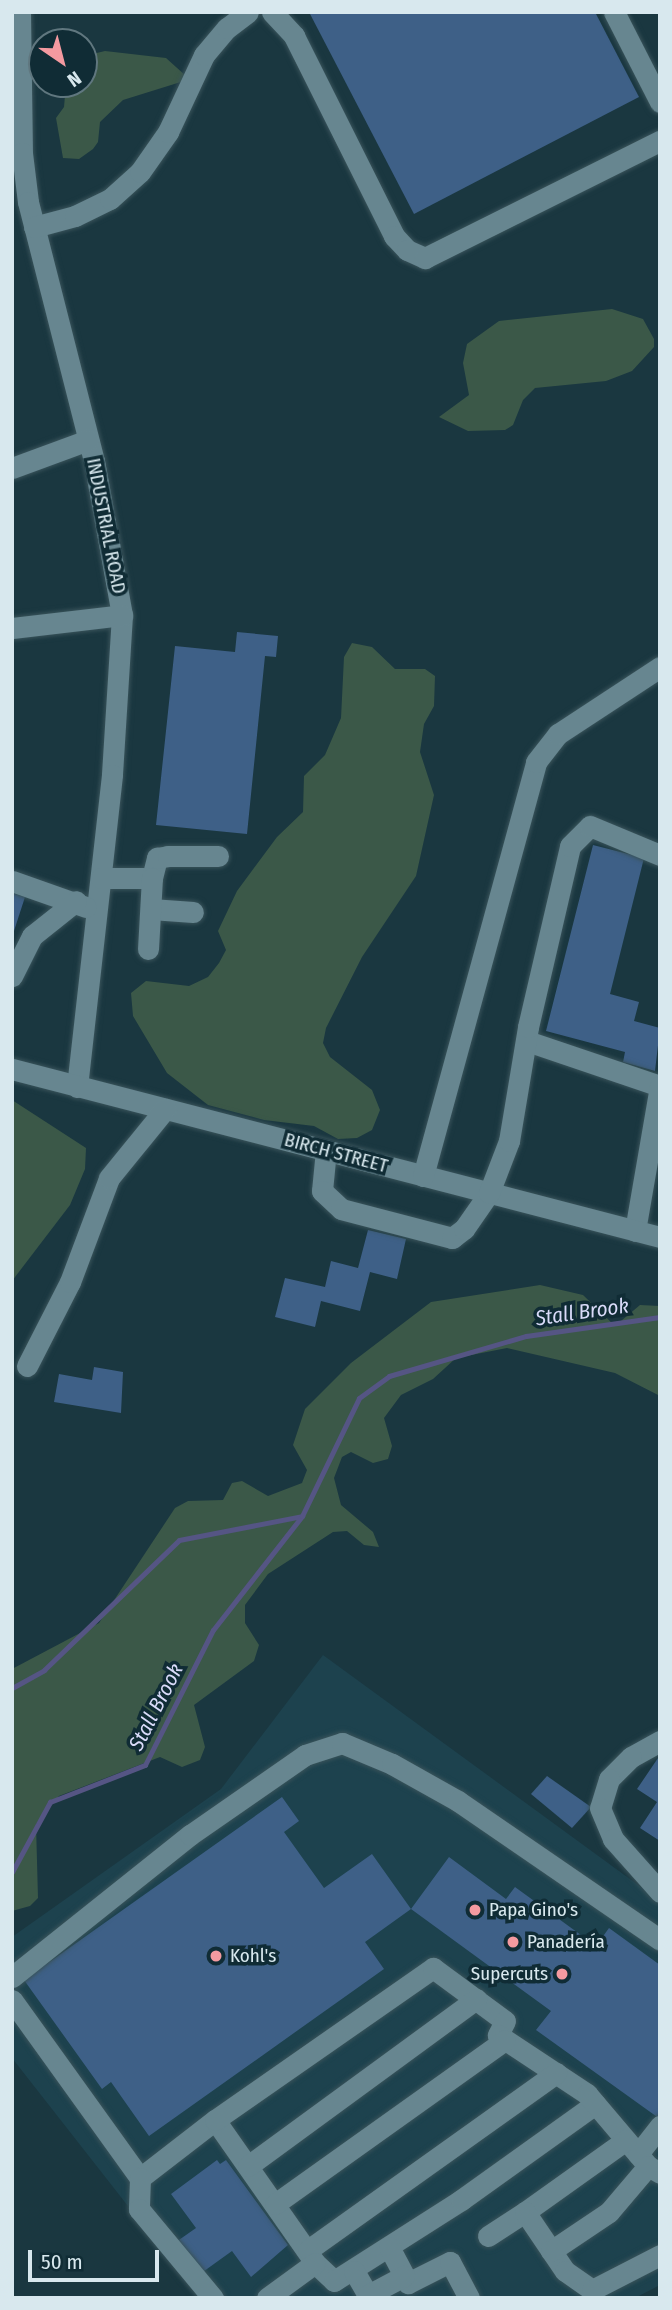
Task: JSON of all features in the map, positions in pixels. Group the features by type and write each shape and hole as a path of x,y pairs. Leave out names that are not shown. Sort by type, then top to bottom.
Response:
{"street":[{"name":"INDUSTRIAL ROAD","path":"20,12 16,55 17,125 33,227 88,440 118,576 122,615 122,660 77,1087"},
{"path":"33,227 110,199 140,172 167,132 204,55 248,12"},
{"path":"272,12 294,36 394,236 425,258 660,141"},
{"path":"614,12 660,102"},
{"path":"12,468 88,440"},
{"path":"12,628 122,615"},
{"path":"423,1176 536,762 558,734 660,667"},
{"path":"326,1150 322,1191 341,1209 452,1238 464,1228 489,1193 509,1141 527,1041 570,846 590,826 660,855"},
{"path":"148,949 152,878 157,858 218,856"},
{"path":"101,878 152,878"},
{"path":"12,881 76,901 97,913"},
{"path":"12,976 32,936 76,901"},
{"path":"151,909 193,912"},
{"path":"527,1041 660,1086 635,1231"},
{"name":"BIRCH STREET","path":"12,1069 660,1237"},
{"path":"27,1367 71,1282 109,1178 165,1109"},
{"path":"660,1741 631,1757 609,1779 600,1808 613,1839 660,1892"},
{"path":"12,1978 190,1835 306,1755 342,1743 392,1764 458,1801 660,1940"},
{"path":"139,2178 215,2120 433,1968 505,2021 498,2035 596,2104 643,2158"},
{"path":"248,2166 476,1999"},
{"path":"12,2000 139,2178 139,2209 212,2298"},
{"path":"275,2204 505,2040"},
{"path":"267,2298 312,2257 555,2073"},
{"path":"215,2120 312,2257 334,2281 389,2248 596,2104"},
{"path":"551,2251 609,2212 660,2126"},
{"path":"488,2236 525,2212 643,2158"},
{"path":"525,2212 565,2271 592,2290 660,2255"},
{"path":"389,2248 409,2286"},
{"path":"354,2271 368,2295 409,2286 450,2262 469,2298"}],"shaded area":[{"path":"323,1655 660,1901 660,2285 635,2298 200,2298 12,2058 12,1937 221,1789"}],"green space":[{"path":"105,51 166,58 186,76 184,81 123,100 100,122 98,142 93,149 79,159 63,158 56,118 64,107 65,98 98,98 98,53"},
{"path":"612,309 643,319 654,339 654,347 632,371 606,381 535,388 523,400 513,425 505,430 468,431 439,417 469,395 463,363 467,344 499,321"},
{"path":"352,643 372,647 395,669 425,669 435,676 434,706 424,724 420,752 434,795 416,876 362,957 326,1028 323,1043 330,1057 372,1090 380,1110 372,1130 357,1138 338,1139 314,1126 264,1120 208,1105 167,1073 133,1016 131,993 146,981 189,986 208,977 219,963 226,950 218,931 237,891 277,837 303,812 304,776 325,755 341,718 344,657"},
{"path":"12,1100 86,1148 85,1169 70,1205 12,1281"},
{"path":"540,1285 583,1295 615,1326 640,1305 660,1306 660,1396 615,1373 507,1348 456,1358 433,1379 401,1395 384,1418 392,1446 388,1459 373,1463 351,1452 342,1457 334,1478 341,1505 373,1532 379,1547 364,1545 347,1531 333,1532 268,1574 245,1605 245,1623 259,1645 254,1661 194,1705 205,1747 200,1760 182,1767 160,1757 59,1796 36,1824 38,1898 30,1906 12,1911 12,1669 99,1623 175,1508 188,1501 223,1500 232,1483 242,1481 268,1496 302,1483 307,1470 293,1445 305,1409 351,1363 431,1302"}],"building":[{"path":"309,12 595,12 639,97 414,214"},
{"path":"237,632 278,636 276,657 265,656 247,834 156,825 175,646 235,652"},
{"path":"593,845 644,858 610,994 639,1002 634,1021 660,1028 655,1071 623,1062 625,1052 546,1031"},
{"path":"12,893 25,897 13,934 12,934"},
{"path":"368,1230 406,1239 397,1279 370,1272 360,1311 321,1301 315,1327 275,1317 285,1278 325,1287 331,1261 358,1268"},
{"path":"94,1367 123,1372 121,1413 54,1402 59,1374 92,1380"},
{"path":"658,1758 660,1841 640,1828 657,1802 637,1789"},
{"path":"547,1776 591,1807 572,1828 531,1794"},
{"name":"Kohl's","path":"282,1797 299,1821 284,1832 324,1888 372,1854 411,1909 365,1942 384,1969 149,2136 111,2082 102,2089 24,1980"},
{"path":"449,1857 506,1899 515,1887 596,1946 609,1928 660,1965 660,2119 536,2030 551,2011 411,1909"},
{"path":"217,2160 220,2164 226,2160 288,2245 251,2277 232,2251 200,2274 176,2242 196,2228 171,2194"}],"waterway":[{"name":"Stall Brook","path":"12,1872 50,1802 145,1765 213,1630 302,1516 359,1398 389,1376 526,1336 660,1317"},
{"name":"Stall Brook","path":"12,1688 44,1670 179,1540 302,1516"}],"place":[{"name":"Papa Gino's","path":"475,1910"},
{"name":"Panadería","path":"513,1942"},
{"name":"Kohl's","path":"216,1956"},
{"name":"Supercuts","path":"562,1974"}]}
